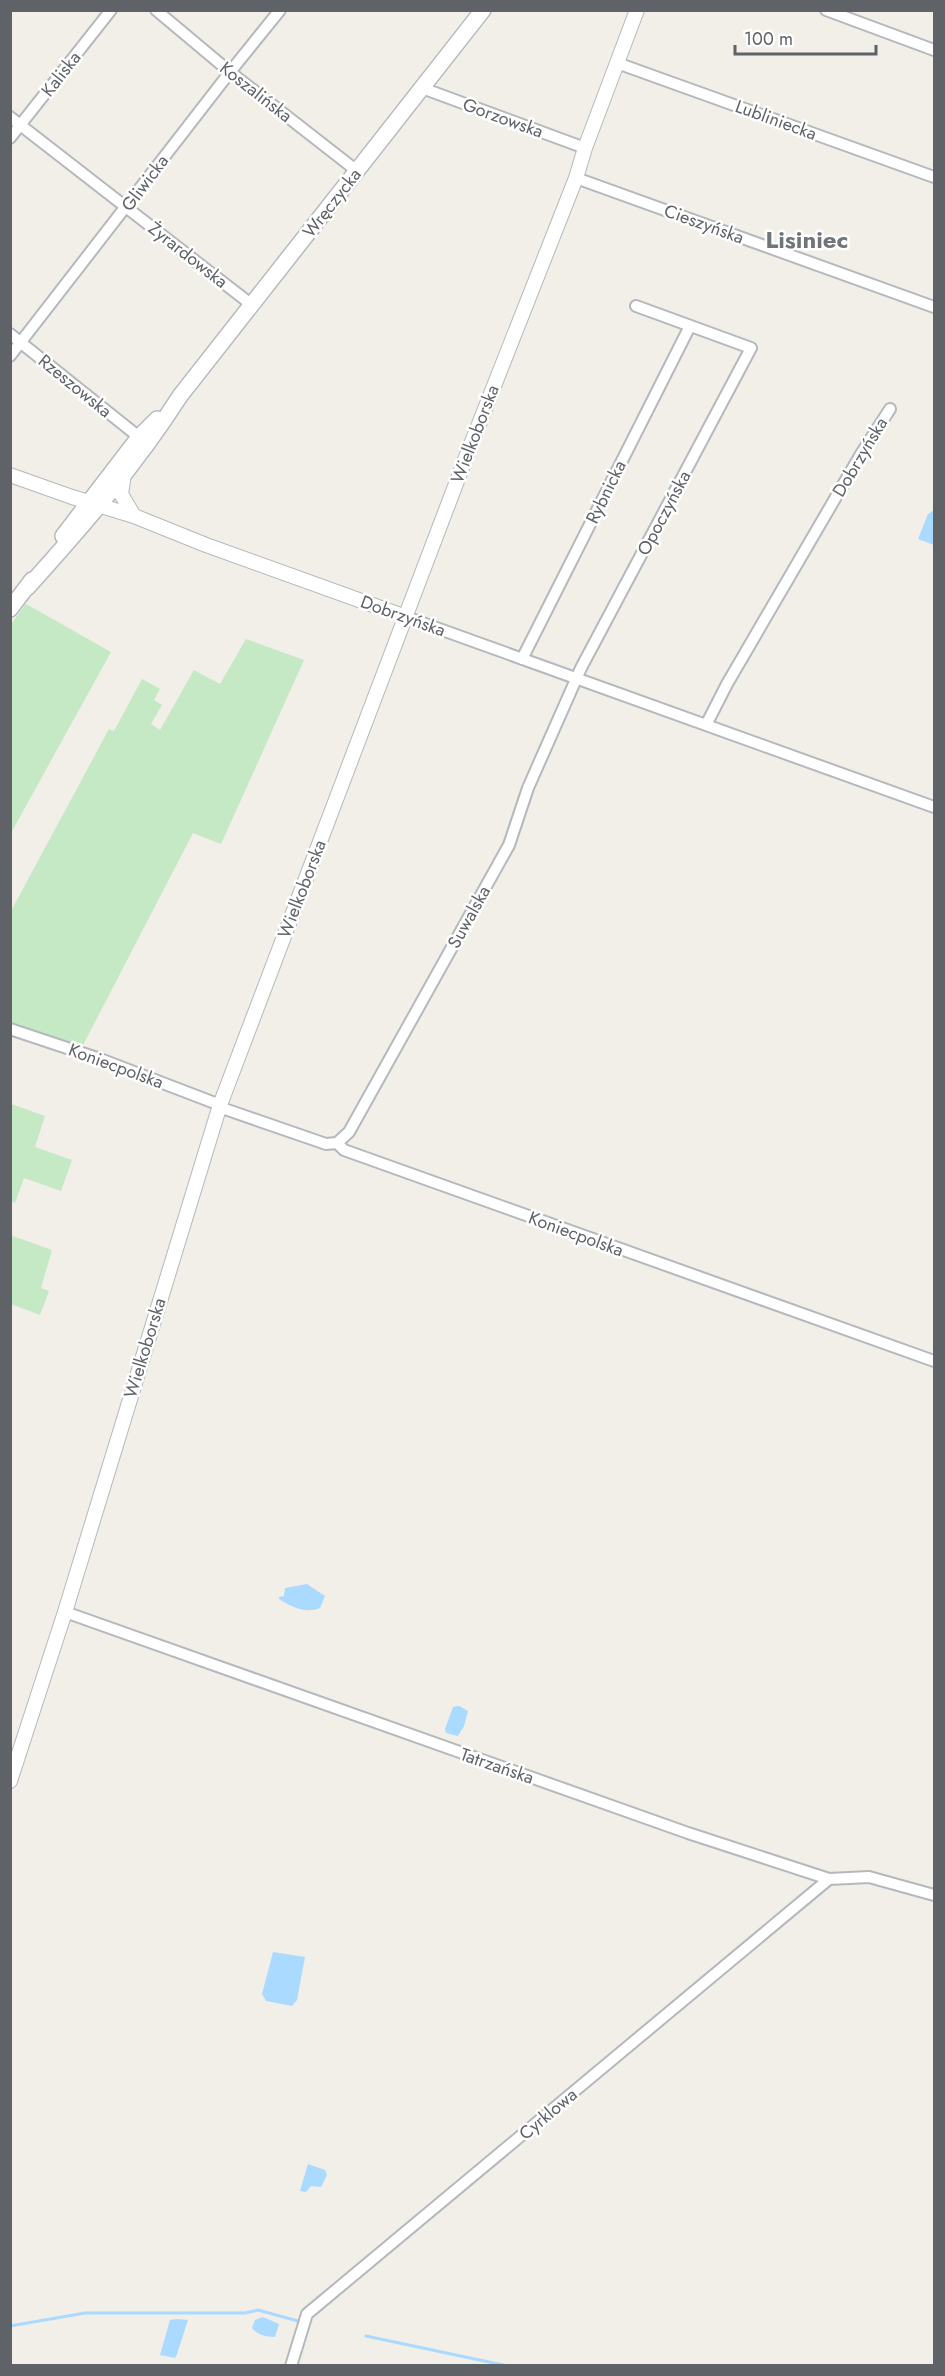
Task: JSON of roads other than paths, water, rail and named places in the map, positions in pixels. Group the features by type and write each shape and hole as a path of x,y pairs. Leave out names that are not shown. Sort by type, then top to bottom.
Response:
{"main road":[{"name":"Wręczycka","path":"96,498 124,473 156,434 180,396 483,10"},
{"name":"Wręczycka","path":"10,609 96,498 139,437 180,396"}],"street":[{"name":"Kaliska","path":"10,138 111,10"},
{"name":"Koszalińska","path":"156,10 230,72 357,171"},
{"name":"Gliwicka","path":"10,356 280,10"},
{"name":"Wielkoborska","path":"10,1781 65,1612 220,1106 468,452 576,178 637,10"},
{"path":"826,10 934,50"},
{"name":"Lubliniecka","path":"617,63 934,177"},
{"name":"Gorzowska","path":"422,88 585,148"},
{"name":"Żyrardowska","path":"10,117 252,305"},
{"name":"Cieszyńska","path":"576,178 934,307"},
{"path":"636,306 690,326"},
{"name":"Opoczyńska","path":"578,679 581,668 751,348 690,326"},
{"name":"Rybnicka","path":"522,659 690,326"},
{"name":"Rzeszowska","path":"10,334 139,437"},
{"name":"Dobrzyńska","path":"706,725 727,684 861,454 890,409"},
{"path":"124,473 121,494 134,516"},
{"name":"Dobrzyńska","path":"10,475 96,498 206,545 934,807"},
{"name":"Suwalska","path":"337,1143 349,1132 509,845 528,788 578,679"},
{"name":"Koniecpolska","path":"10,1029 100,1059 220,1106 327,1144 337,1143 344,1150 934,1361"},
{"name":"Tatrzańska","path":"65,1612 677,1829 829,1879 869,1877 934,1894"},
{"name":"Cyrklowa","path":"291,2366 307,2314 829,1879"}],"water":[{"path":"934,510 934,545 918,539 928,514"},
{"path":"307,1584 325,1596 320,1608 304,1610 279,1599 284,1596 285,1588"},
{"path":"459,1706 468,1711 464,1726 458,1736 446,1733 445,1729 453,1707"},
{"path":"273,1952 305,1957 297,2000 292,2006 266,2001 262,1994"},
{"path":"308,2164 325,2170 327,2175 321,2187 311,2186 306,2192 300,2191"},
{"path":"263,2317 279,2324 275,2337 262,2335 252,2328 255,2320"},
{"path":"170,2320 188,2320 177,2354 175,2358 160,2355"}],"waterway":[{"path":"10,2326 85,2313 245,2313 258,2310 298,2321"},
{"path":"366,2336 508,2366"}],"district":[{"name":"Lisiniec","path":"807,240"}]}
